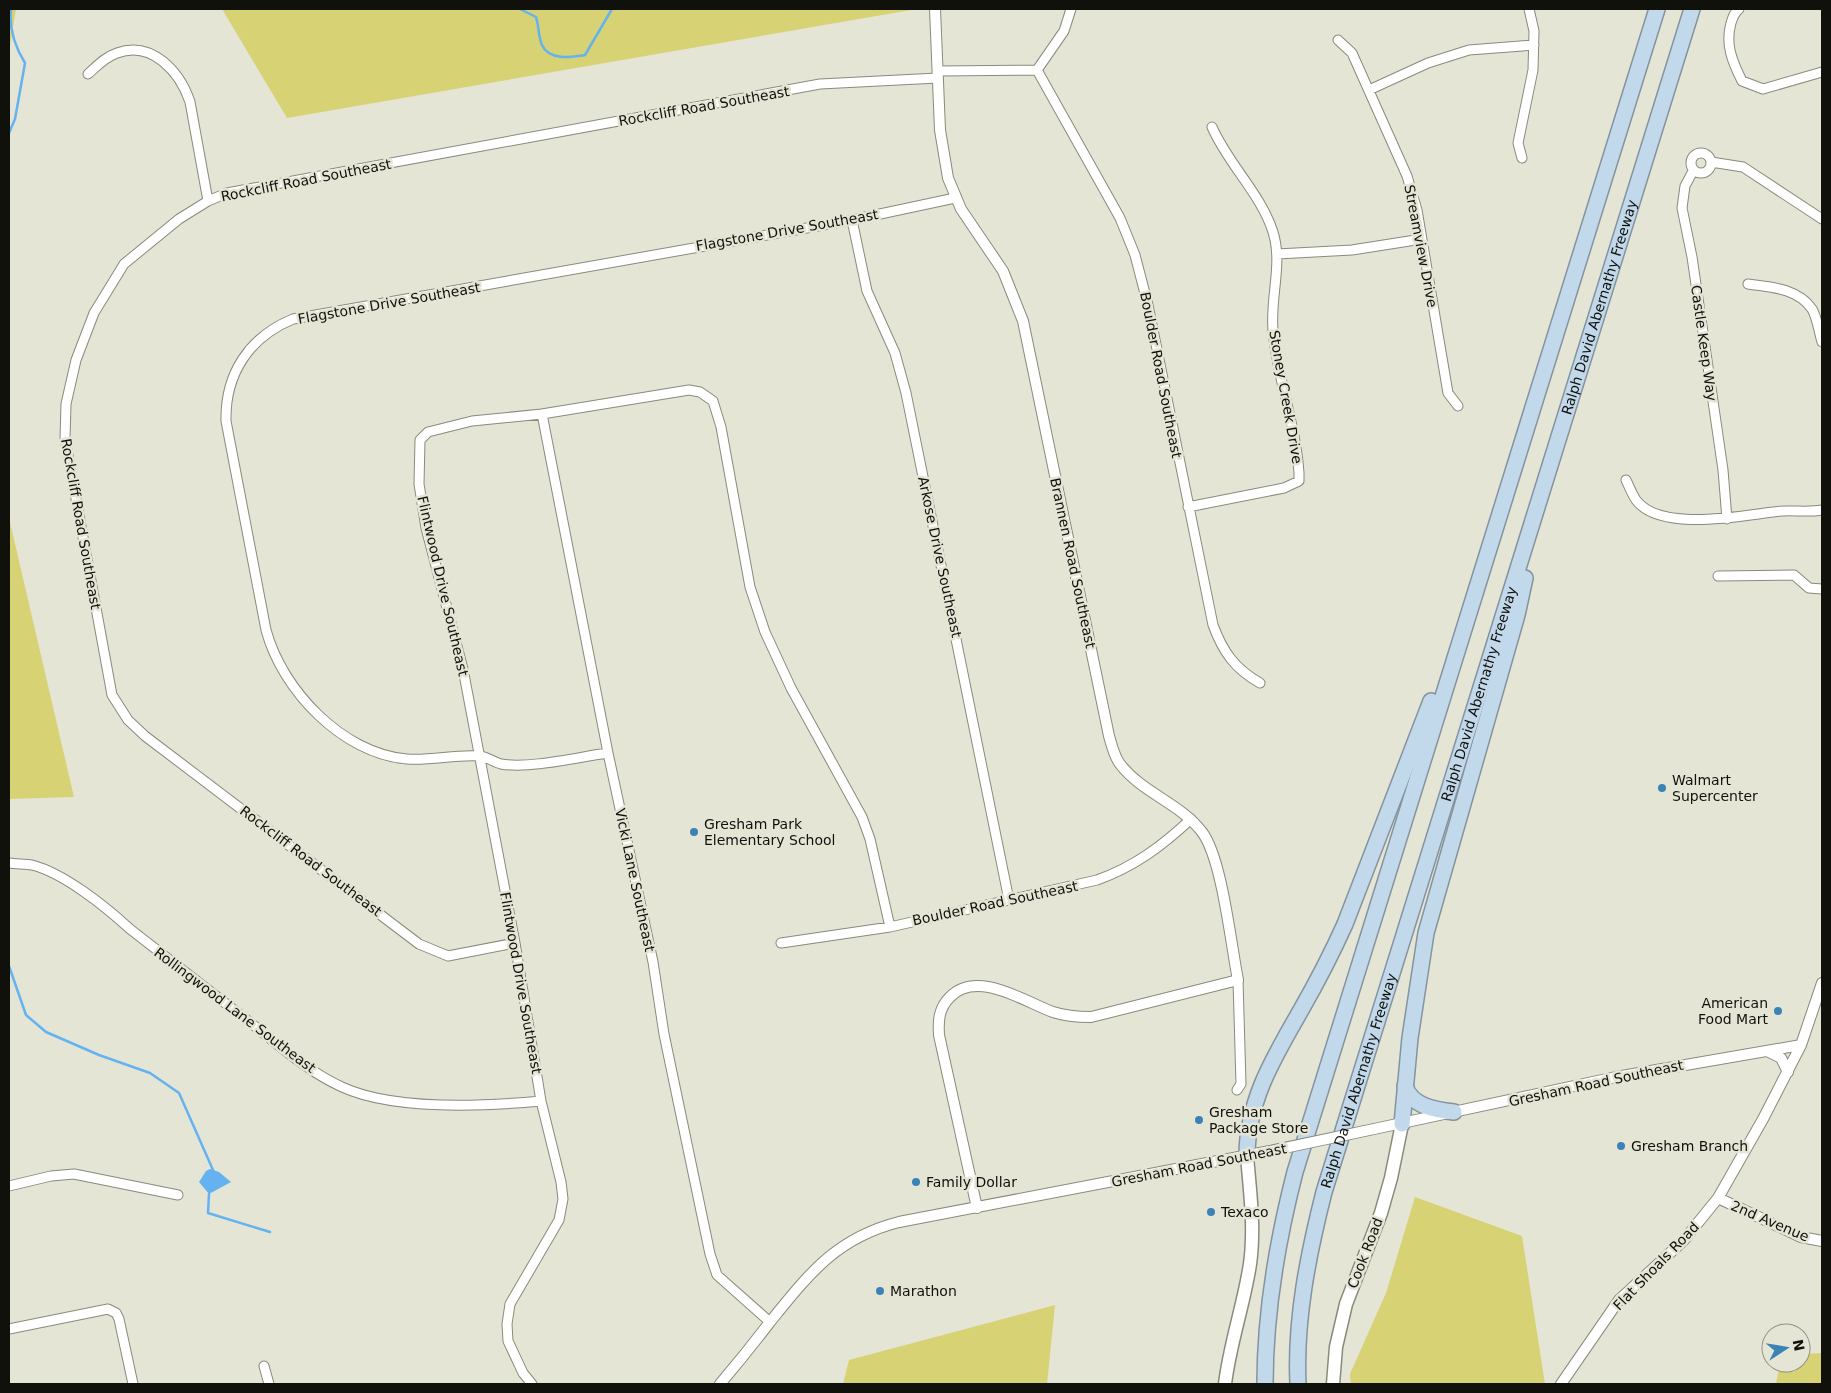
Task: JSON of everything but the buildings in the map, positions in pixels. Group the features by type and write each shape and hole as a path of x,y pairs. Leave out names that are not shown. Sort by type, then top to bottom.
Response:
{"highway":[{"path":"1265,1384 1269,1295 1279,1237 1293,1180 1657,9"},
{"name":"Ralph David Abernathy Freeway","path":"1298,1384 1297,1365 1303,1294 1324,1192 1692,9"},
{"path":"1402,1124 1405,1086 1426,933 1517,614 1547,478"},
{"path":"1247,1156 1249,1123 1258,1093 1274,1058 1330,956 1345,924 1486,555"},
{"path":"1405,1086 1408,1096 1416,1102 1454,1112"}],"main road":[{"name":"Cook Road","path":"1333,1384 1336,1347 1346,1304 1381,1214 1391,1178 1402,1124"},
{"path":"1225,1384 1229,1351 1250,1261 1252,1207 1247,1156"}],"street":[{"name":"Brannen Road Southeast","path":"935,9 942,148 948,178 955,198 1002,271 1023,320 1113,751 1119,763 1129,774 1191,819 1203,833 1214,856 1238,980 1241,1084 1237,1090"},
{"path":"1036,70 1064,32 1072,9"},
{"path":"1522,158 1518,143 1533,70 1534,45 1529,9"},
{"path":"1739,9 1735,12 1728,33 1730,57 1742,81 1763,89 1822,72"},
{"name":"Streamview Drive","path":"1338,40 1352,52 1407,176 1417,210 1448,393 1458,406"},
{"path":"1369,90 1428,63 1454,54 1469,50 1534,45"},
{"path":"88,74 101,62 117,53 136,51 150,54 174,71 181,80 190,102 208,201"},
{"name":"Rockcliff Road Southeast","path":"515,943 448,956 419,944 145,736 128,720 112,695 66,451 65,416 68,392 76,360 94,313 124,264 179,219 208,201 250,188 820,84 1036,70"},
{"name":"Boulder Road Southeast","path":"1036,70 1120,218 1135,255 1148,305 1212,625 1218,640 1243,673 1260,683"},
{"name":"Stoney Creek Drive","path":"1188,507 1302,483 1273,330 1277,254 1273,233 1265,211 1222,150 1212,127"},
{"name":"Castle Keep Way","path":"1727,519 1723,470 1692,257 1682,208 1685,186 1693,171 1690,164 1695,155 1705,154 1711,162 1743,167 1822,219"},
{"path":"1693,171 1699,173 1706,172 1711,162"},
{"name":"Flagstone Drive Southeast","path":"608,753 520,765 501,764 480,756 408,759 374,752 352,741 306,702 284,674 273,653 266,630 226,421 230,386 245,354 270,330 293,319 852,220 955,198"},
{"name":"Arkose Drive Southeast","path":"852,220 867,291 895,353 906,393 1009,900"},
{"path":"1277,254 1352,250 1422,239"},
{"path":"1748,284 1784,289 1799,297 1812,309 1822,342"},
{"name":"Flintwood Drive Southeast","path":"532,1384 523,1373 508,1340 507,1324 510,1304 560,1220 562,1206 558,1162 542,1101 515,943 463,669 426,528 419,484 420,440 428,432 472,421 542,414 672,391 700,392 713,401 721,428 753,599 765,632 791,688 862,817 870,840 890,927"},
{"name":"Vicki Lane Southeast","path":"542,414 608,753 653,962 664,1034 710,1254 717,1275 770,1322"},
{"path":"1626,480 1637,501 1654,513 1673,518 1727,519 1776,511 1806,513 1822,510"},
{"path":"1718,576 1794,576 1809,588 1822,589"},
{"name":"Boulder Road Southeast","path":"781,943 890,927 1077,886 1112,875 1155,851 1191,819"},
{"name":"Rollingwood Lane Southeast","path":"9,863 33,865 103,904 130,929 308,1068 344,1088 391,1100 432,1104 484,1106 542,1101"},
{"path":"977,1208 939,1035 938,1018 944,1004 952,995 962,988 978,985 996,989 1055,1013 1091,1018 1238,980"},
{"name":"Flat Shoals Road","path":"1561,1384 1619,1300 1684,1240 1718,1198 1750,1144 1788,1072 1801,1045 1822,983"},
{"name":"Gresham Road Southeast","path":"720,1384 806,1277 828,1256 852,1240 888,1225 1247,1156 1616,1077 1801,1045"},
{"path":"1766,1051 1781,1058 1788,1072"},
{"path":"9,1186 51,1176 74,1174 178,1195"},
{"name":"2nd Avenue","path":"1718,1198 1801,1237 1822,1241"},
{"path":"9,1329 108,1309 112,1310 119,1319 133,1384"},
{"path":"264,1366 269,1384"}],"shaded area":[{"path":"9,9 16,9 9,52"},
{"path":"222,9 917,9 287,118"},
{"path":"9,518 74,797 9,799"},
{"path":"1415,1197 1522,1236 1545,1384 1351,1384 1350,1374 1386,1293"},
{"path":"1055,1305 1047,1384 843,1384 849,1360"},
{"path":"1822,1353 1822,1384 1776,1384 1778,1373 1811,1373 1811,1354"}],"water":[{"path":"210,1169 219,1172 231,1182 209,1194 199,1182 206,1171"}],"waterway":[{"path":"9,133 15,119 25,63 13,37 11,9"},
{"path":"520,9 536,17 541,42 545,50 550,54 561,57 585,55 612,9"},
{"path":"9,966 26,1015 46,1032 99,1055 150,1073 179,1093 213,1170"},
{"path":"209,1194 208,1213 270,1232"}],"place":[{"name":"Walmart Supercenter","path":"1662,788"},
{"name":"Gresham Park Elementary School","path":"694,832"},
{"name":"American Food Mart","path":"1778,1011"},
{"name":"Gresham Package Store","path":"1199,1120"},
{"name":"Gresham Branch","path":"1621,1146"},
{"name":"Family Dollar","path":"916,1182"},
{"name":"Texaco","path":"1211,1212"},
{"name":"Marathon","path":"880,1291"}]}
